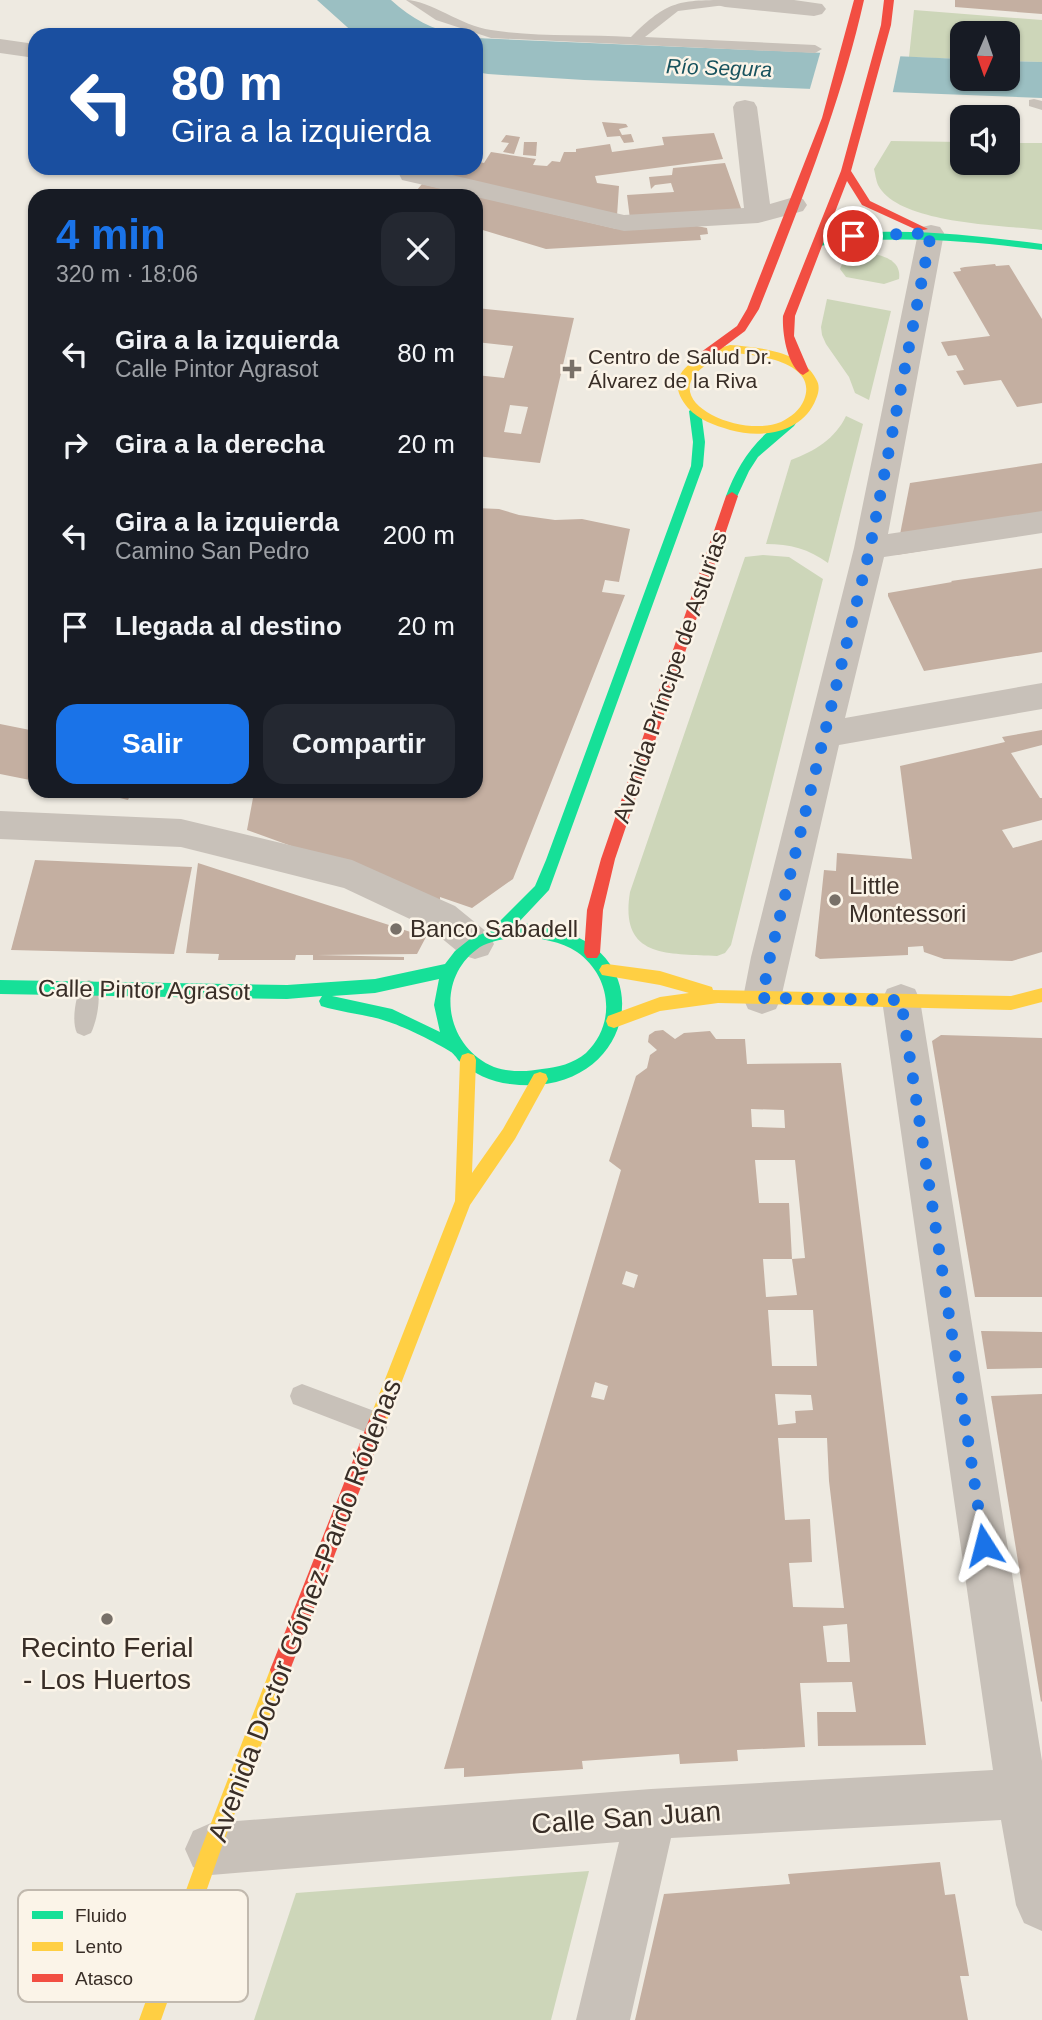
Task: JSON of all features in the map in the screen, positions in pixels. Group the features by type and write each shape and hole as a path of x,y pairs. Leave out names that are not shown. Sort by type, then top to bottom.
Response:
{"street":[{"path":"725,1 815,5 857,12 823,132 753,309 741,328 701,358 684,377 683,394 695,411 719,425 750,431 771,429 790,423 804,412 811,399 811,385 788,336 789,316 846,171 891,7"},
{"path":"0,46 28,50"},
{"path":"744,107 758,215"},
{"path":"846,171 866,203 931,233"},
{"path":"411,175 473,189"},
{"path":"483,191 624,223 758,215 794,205"},
{"path":"762,998 870,548 931,233"},
{"path":"819,243 853,236 931,233 1042,247"},
{"path":"701,358 730,349 763,351 792,362 803,371"},
{"name":"Avenida Príncipe de Asturias","path":"485,939 541,890 553,860 697,466 699,442 695,411"},
{"name":"Avenida Príncipe de Asturias","path":"592,953 595,910 608,859 741,470 753,452 790,423"},
{"path":"870,548 1042,522"},
{"path":"825,735 1042,696"},
{"path":"0,825 181,833 352,875 485,939"},
{"path":"521,929 548,931 572,940 592,953 607,970 617,1004 614,1021 605,1042 588,1060 566,1073 540,1079 514,1079 489,1073 468,1060 453,1046 440,1021 439,995 448,970 459,956 485,939 521,929"},
{"name":"Calle Pintor Agrasot","path":"0,987 287,992 375,986 448,970"},
{"path":"607,970 660,978 718,996"},
{"name":"Calle Pintor Agrasot","path":"287,992 392,1016 453,1046"},
{"path":"614,1021 660,1004 718,996 1011,1003 1042,995"},
{"path":"901,1000 1032,1793 1042,1905"},
{"name":"Avenida Doctor Gómez-Pardo Ródenas","path":"463,1201 468,1060"},
{"name":"Avenida Doctor Gómez-Pardo Ródenas","path":"196,1890 463,1201 509,1134 540,1079"},
{"name":"Calle San Juan","path":"211,1849 651,1814 1032,1793"},
{"path":"603,2020 651,1814"},
{"name":"Avenida Doctor Gómez-Pardo Ródenas","path":"150,2020 156,2002"}],"lane":[{"path":"412,0 427,12 464,28"},
{"path":"634,41 664,10 689,2 725,1"},
{"path":"483,32 815,49"},
{"path":"83,1027 89,989"},
{"path":"302,1396 376,1424"}],"green space":[{"path":"914,10 1042,20 1042,62 1020,61 1020,21 950,21 950,59 909,57"},
{"path":"891,141 950,142 950,175 1020,175 1020,143 1042,143 1042,230 952,220 906,208 889,198 878,185 874,169"},
{"path":"864,253 889,259 897,267 899,279 884,284 846,277 840,269 846,259"},
{"path":"827,299 891,311 869,400 855,393 849,377 822,335"},
{"path":"846,416 863,424 828,563 799,548 766,544 791,460 823,443 836,431"},
{"path":"745,557 789,557 823,579 731,945 725,953 717,956 665,952 640,941 632,930 629,914 630,892"},
{"path":"589,1871 551,2020 254,2020 296,1893"}],"water":[{"path":"317,0 391,0 423,23 436,28 348,28"},
{"name":"Río Segura","path":"483,38 950,58 950,91 1020,91 1020,61 1042,62 1042,98 584,80 483,73"}],"pier":[{"path":"821,50 901,53 892,96 809,92"}],"building":[{"path":"955,0 1042,0 1042,14 955,7"},
{"path":"602,122 626,124 628,127 619,129 622,135 631,134 634,142 624,143 620,136 607,137"},
{"path":"714,133 723,159 595,176 597,183 619,186 617,216 443,175 483,175 483,163 491,152 536,159 533,165 547,166 552,161 560,162 564,152 610,144 612,152 664,145 662,137"},
{"path":"506,135 520,137 514,154 503,152 509,143 501,142"},
{"path":"524,142 537,142 536,156 523,155"},
{"path":"725,163 742,211 630,219 627,195 674,192 671,183 655,185 651,189 649,177 672,175 673,168"},
{"path":"422,184 444,189 418,189"},
{"path":"483,198 617,229 697,226 707,228 708,234 700,235 701,240 546,249 483,230"},
{"path":"1009,265 1042,319 1042,403 1017,407 1001,380 964,385 956,371 964,370 956,355 948,356 941,342 990,336 953,272 961,271 960,268 965,267"},
{"path":"483,309 574,318 540,463 483,457 483,376 504,378 513,346 483,343","holes":["510,405 528,407 521,434 504,432"]},
{"path":"1042,463 1042,532 896,555 910,483"},
{"path":"483,508 555,520 582,519 630,529 619,582 605,580 602,592 625,595 513,879 472,908 440,897 440,900 247,830 253,798 483,798"},
{"path":"1042,568 1042,652 924,671 888,593"},
{"path":"0,724 28,730 28,780 0,774"},
{"path":"1042,730 1042,745 1011,753 1042,798 1042,820 1002,830 1013,848 1042,840 1042,952 1012,961 944,959 924,952 923,946 908,947 908,955 820,959 815,956 824,870 836,871 837,853 912,859 900,766 1005,742 1002,737"},
{"path":"35,860 192,867 174,954 11,950"},
{"path":"198,863 426,937 417,954 317,955 404,957 404,960 313,960 313,955 296,955 295,960 218,960 219,954 186,953"},
{"path":"663,1030 675,1039 684,1033 710,1031 716,1039 745,1039 747,1064 841,1063 926,1745 818,1746 817,1712 856,1712 852,1682 800,1683 805,1747 737,1750 738,1761 680,1764 679,1754 582,1761 583,1769 464,1777 464,1768 444,1769 621,1170 609,1161 636,1076 647,1068 650,1055 657,1050 648,1042 649,1035","holes":["751,1109 784,1110 785,1128 752,1127","755,1160 795,1160 805,1258 792,1259 789,1203 759,1203","763,1259 792,1259 797,1295 766,1297","626,1271 638,1275 634,1288 622,1284","768,1310 813,1310 817,1366 772,1366","595,1382 608,1386 604,1400 591,1397","775,1394 811,1395 813,1410 795,1411 796,1423 778,1425","778,1438 827,1438 829,1481 844,1608 793,1607 789,1563 812,1562 810,1519 785,1520","847,1624 850,1662 827,1662 823,1626"]},
{"path":"941,1035 1042,1038 1042,1297 975,1297 932,1041"},
{"path":"981,1331 1042,1332 1042,1368 987,1369"},
{"path":"1042,1394 1042,1701 1041,1702 991,1396"},
{"path":"940,1862 945,1895 955,1894 969,1976 960,1976 968,2020 635,2020 664,1894 790,1884 788,1874"}],"traffic: fast":[{"path":"819,243 876,235 931,235 1042,247"},
{"path":"496,935 541,890 553,860 697,466 699,442 695,411"},
{"path":"732,496 742,471 754,454 790,423"},
{"path":"521,929 563,938 581,946 595,958 612,989 615,1006 605,1041 588,1061 576,1068 535,1077 502,1076 478,1066 462,1054 451,1039 444,1022 443,987 449,971 460,955 480,940 521,929"},
{"path":"0,987 287,992 375,986 448,970"},
{"path":"327,1001 392,1016 453,1046"}],"traffic: slow":[{"path":"730,349 774,356 802,369 811,379 813,392 807,407 797,418 784,425 753,430 721,423 696,409 686,398 682,387 684,378 698,364 730,349"},
{"path":"607,970 660,978 706,992"},
{"path":"614,1021 660,1004 718,996 1011,1003 1042,995"},
{"path":"463,1201 468,1060"},
{"path":"378,1420 463,1201 509,1134 540,1079"},
{"path":"196,1890 280,1670"},
{"path":"150,2020 156,2002"}],"traffic: jam":[{"path":"701,358 741,328 753,309 827,118 859,0"},
{"path":"803,371 788,336 789,316 846,171 886,25 889,0"},
{"path":"846,171 866,203 923,229"},
{"path":"592,953 595,910 608,859 732,496"},
{"path":"280,1670 378,1420"}],"place":[{"name":"Centro de Salud Dr. Álvarez de la Riva","path":"572,369"},
{"name":"Little Montessori","path":"835,900"},
{"name":"Banco Sabadell","path":"396,929"},
{"name":"Recinto Ferial - Los Huertos","path":"107,1619"}],"route":[{"path":"853,236 931,233 870,548 762,998 901,1000 984,1545"}]}
